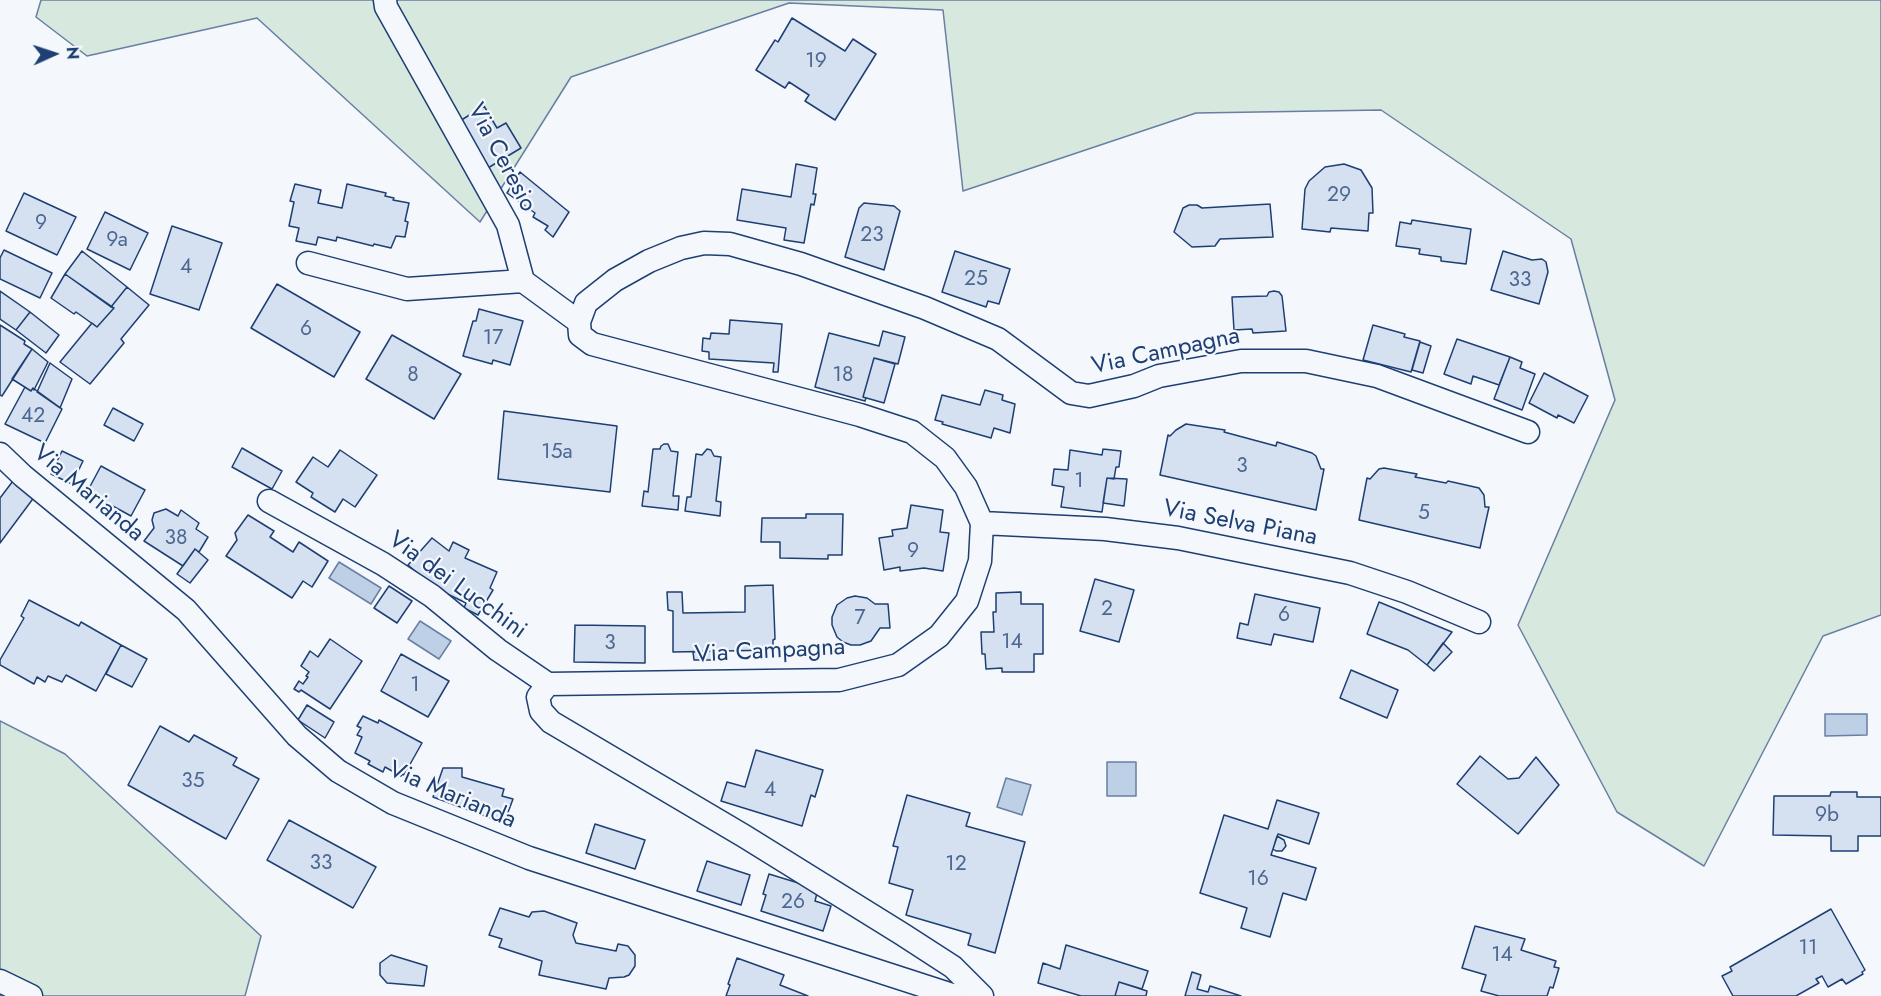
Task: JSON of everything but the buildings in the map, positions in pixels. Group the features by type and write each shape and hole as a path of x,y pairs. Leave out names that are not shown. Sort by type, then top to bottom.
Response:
{"street":[{"name":"Via Ceresio","path":"385,0 508,225 523,281"},
{"name":"Via Campagna","path":"548,684 839,680 898,665 939,636 967,601 980,561 982,523 966,488 945,458 912,432 860,415 592,344 580,334 579,322 586,303 615,280 649,261 681,248 704,243 730,244 801,264 925,308 998,339 1071,393 1089,396 1134,386 1159,376 1241,361 1306,361 1377,376 1528,432"},
{"path":"308,263 407,289 523,281"},
{"name":"Via Campagna","path":"523,281 579,322"},
{"name":"Via Marianda","path":"0,454 23,476 186,610 297,736 338,771 393,803 529,858 955,996"},
{"name":"Via dei Lucchini","path":"269,501 422,589 498,650 548,684"},
{"name":"Via Selva Piana","path":"982,523 1105,529 1178,538 1350,573 1407,592 1479,622"},
{"path":"548,684 538,697 541,711 551,723 744,836 911,940 953,967 982,996"},
{"path":"0,981 31,996"}],"shaded area":[{"path":"41,0 1881,0 1881,615 1823,636 1704,866 1617,812 1518,625 1615,400 1571,239 1381,110 1196,113 963,191 943,10 789,3 571,77 480,222 257,18 87,56 36,17"},
{"path":"0,721 65,754 261,936 245,996 0,996"}],"water":[{"path":"339,562 381,588 371,604 329,578"},
{"path":"420,621 451,641 439,659 408,639"},
{"path":"1825,714 1867,714 1867,735 1825,736"},
{"path":"1107,762 1136,762 1136,796 1107,796"},
{"path":"1006,778 1031,785 1022,815 997,807"}]}
